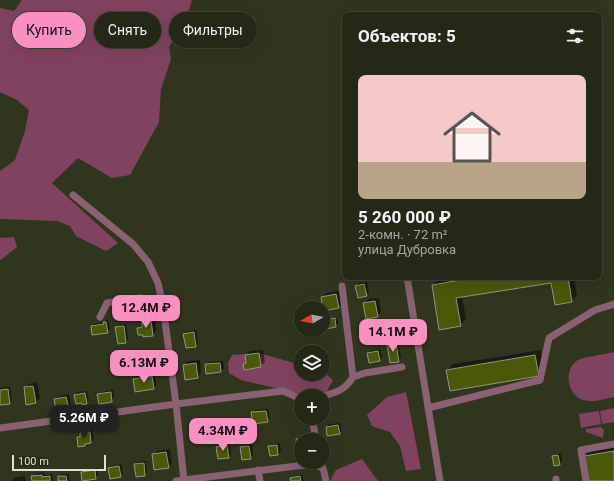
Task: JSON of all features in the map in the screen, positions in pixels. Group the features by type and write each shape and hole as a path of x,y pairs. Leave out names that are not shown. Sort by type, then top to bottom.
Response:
{"street":[{"path":"73,195 133,244 148,262 158,283 176,404 184,480"},
{"path":"407,280 440,481"},
{"path":"330,394 348,385 353,377 342,286"},
{"path":"100,317 107,303 140,298 156,300 162,306"},
{"path":"428,408 540,380 549,338 595,310 614,304"},
{"path":"353,377 365,373 402,367"},
{"path":"0,428 283,391 294,396"},
{"path":"586,481 581,450 614,444"},
{"path":"176,481 294,466"},
{"path":"323,469 326,481"},
{"path":"258,470 260,481"}],"shaded area":[{"path":"22,0 192,0 188,12 169,12 169,48 171,59 161,89 159,122 130,175 112,178 78,158 52,183 118,243 106,251 76,236 70,226 57,221 0,219 0,171 15,160 25,131 29,110 17,100 0,92 0,8 14,11"},
{"path":"14,237 17,247 0,260 0,238"},
{"path":"614,352 614,397 591,401 583,400 573,393 570,388 569,375 573,364 581,359"},
{"path":"259,353 294,363 294,381 330,381 330,378 333,380 328,389 294,389 294,392 241,380 229,373 228,363 232,355"},
{"path":"406,392 421,469 406,471 400,446 390,432 372,426 367,415 387,397"},
{"path":"614,408 614,422 602,424 600,411"},
{"path":"599,411 601,424 581,428 579,414"},
{"path":"601,427 604,430 603,438 586,432 586,429"},
{"path":"362,459 378,481 330,481 336,470"}],"building":[{"path":"461,280 568,280 572,302 555,305 551,283 456,298 461,326 439,330 432,285"},
{"path":"364,284 367,296 358,298 355,286"},
{"path":"336,294 339,308 330,310 330,301 322,301 321,297"},
{"path":"375,301 378,317 366,319 363,303"},
{"path":"335,318 336,327 330,328 330,319"},
{"path":"151,320 153,336 143,337 143,335 138,335 137,328 142,327 142,321"},
{"path":"103,322 106,322 108,333 92,335 91,326 104,324"},
{"path":"124,326 126,343 118,344 115,327"},
{"path":"194,332 196,347 186,348 183,334"},
{"path":"396,343 399,362 390,363 387,344"},
{"path":"378,351 380,361 369,363 367,353"},
{"path":"259,353 261,367 244,370 243,364 246,363 245,355"},
{"path":"535,355 539,376 450,391 446,370"},
{"path":"196,363 198,378 185,380 183,365"},
{"path":"220,363 221,372 206,374 205,364"},
{"path":"152,376 154,389 135,392 133,379"},
{"path":"33,386 36,403 26,405 24,387"},
{"path":"8,389 10,404 0,405 0,390"},
{"path":"111,392 112,402 99,404 97,394"},
{"path":"85,393 87,404 76,404 74,395"},
{"path":"66,397 69,409 56,411 54,399"},
{"path":"266,411 268,422 253,424 251,412"},
{"path":"338,425 340,434 330,436 330,433 327,433 326,427"},
{"path":"205,427 206,439 198,441 196,437 197,433 195,434 194,429"},
{"path":"90,432 91,443 78,447 77,437 80,437 80,433"},
{"path":"227,445 229,458 218,459 216,447"},
{"path":"277,445 278,455 270,456 268,446"},
{"path":"249,446 251,459 242,460 240,447"},
{"path":"614,451 614,481 588,481 584,456"},
{"path":"166,452 169,468 154,470 152,454"},
{"path":"558,455 560,465 554,466 552,456"},
{"path":"144,463 145,476 136,477 134,464"},
{"path":"119,466 121,477 110,479 108,468"},
{"path":"95,470 96,479 82,481 81,472"},
{"path":"42,475 42,477 50,476 50,481 32,481 31,476"},
{"path":"58,476 66,476 67,481 58,481"},
{"path":"300,476 301,481 291,481 290,478"}]}
